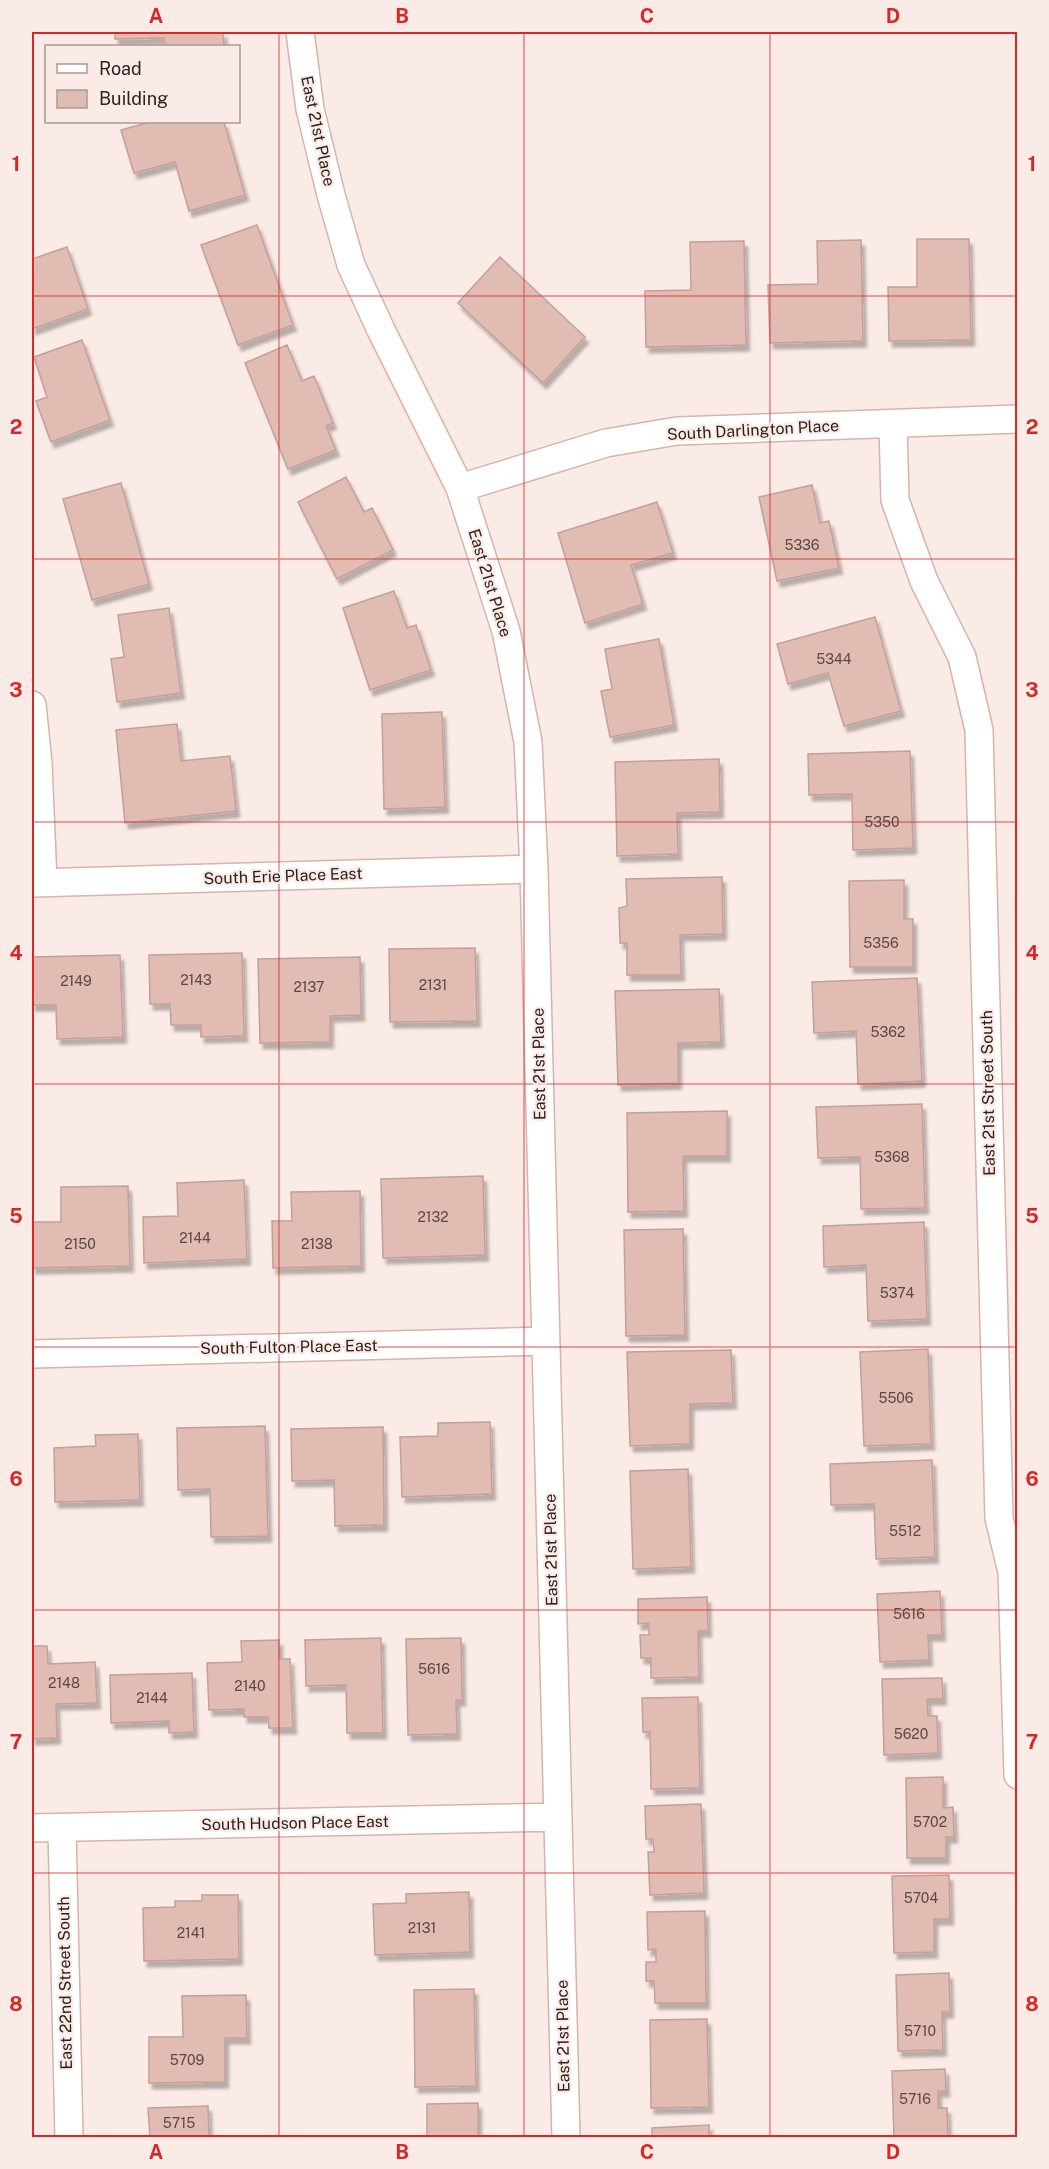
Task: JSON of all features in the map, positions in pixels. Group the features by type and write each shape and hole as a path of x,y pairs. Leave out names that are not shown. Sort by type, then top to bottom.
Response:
{"street":[{"name":"East 21st Place","path":"300,32 310,109 351,265 460,488 506,631 528,742 534,869 566,2138"},
{"name":"South Darlington Place","path":"460,488 606,443 677,431 1017,419"},
{"name":"East 21st Street South","path":"894,424 895,500 924,581 962,657 979,730 999,1518 1012,1572 1017,1775"},
{"path":"32,705 38,763 37,882"},
{"name":"South Erie Place East","path":"37,882 534,869"},
{"name":"South Fulton Place East","path":"32,1354 546,1341"},
{"name":"South Hudson Place East","path":"32,1828 558,1817"},
{"name":"East 22nd Street South","path":"62,1828 69,2138"}],"building":[{"path":"115,32 223,32 224,45 165,45 164,38 115,39"},
{"path":"146,123 224,123 245,195 189,211 175,162 134,173 121,130"},
{"path":"257,225 293,325 238,345 201,245"},
{"path":"917,239 969,239 971,340 889,341 888,287 917,287"},
{"path":"861,240 863,341 770,343 768,285 818,284 817,241"},
{"path":"744,241 746,345 646,347 645,291 691,290 690,242"},
{"path":"67,247 88,309 32,329 32,259"},
{"path":"500,257 585,337 543,383 458,303"},
{"path":"82,340 110,420 51,442 36,401 47,397 34,357"},
{"path":"287,345 302,381 314,376 333,423 326,426 336,450 288,469 245,363"},
{"path":"346,477 364,512 372,508 393,550 337,579 298,502"},
{"path":"121,483 149,584 92,600 63,499"},
{"path":"812,485 820,523 829,521 839,568 777,581 759,497"},
{"path":"657,502 673,553 631,565 643,604 585,623 558,533"},
{"path":"394,591 407,628 416,625 431,670 370,690 343,608"},
{"path":"169,608 181,693 117,702 111,659 124,657 118,615"},
{"path":"875,617 901,711 844,726 828,673 788,684 777,644"},
{"path":"659,639 674,725 610,737 601,691 612,689 605,649"},
{"path":"442,712 445,807 384,809 382,714"},
{"path":"177,724 181,761 230,756 236,811 125,823 116,730"},
{"path":"910,751 913,848 853,850 852,794 809,795 808,754"},
{"path":"719,759 720,812 677,813 678,854 617,856 615,762"},
{"path":"722,877 723,934 680,935 681,975 627,975 627,943 620,943 619,908 627,906 626,879"},
{"path":"904,880 904,919 913,919 913,967 850,967 849,881"},
{"path":"475,948 477,1021 390,1022 389,949"},
{"path":"242,953 244,1036 201,1037 201,1025 171,1025 170,1004 150,1004 149,955"},
{"path":"120,955 123,1037 57,1039 56,1005 32,1005 32,957"},
{"path":"360,957 361,1015 330,1016 330,1042 260,1043 258,959"},
{"path":"917,978 922,1081 858,1084 856,1031 814,1033 812,982"},
{"path":"719,989 721,1042 678,1043 678,1083 618,1085 615,991"},
{"path":"922,1104 925,1208 861,1209 860,1157 818,1158 816,1107"},
{"path":"727,1111 727,1156 683,1156 684,1211 628,1212 627,1113"},
{"path":"483,1176 485,1255 383,1258 381,1179"},
{"path":"244,1180 247,1259 144,1263 143,1217 178,1216 177,1183"},
{"path":"128,1186 130,1266 32,1268 32,1222 61,1222 61,1187"},
{"path":"360,1191 361,1266 273,1268 272,1221 292,1221 291,1192"},
{"path":"924,1222 927,1319 868,1321 866,1265 824,1267 823,1226"},
{"path":"683,1229 685,1335 626,1336 624,1230"},
{"path":"928,1349 931,1444 864,1446 860,1352"},
{"path":"731,1350 733,1403 690,1404 690,1444 630,1446 627,1352"},
{"path":"490,1422 492,1494 402,1497 400,1437 438,1436 438,1423"},
{"path":"265,1426 268,1536 211,1537 210,1489 178,1490 177,1428"},
{"path":"383,1427 384,1525 335,1526 334,1480 292,1481 291,1429"},
{"path":"138,1434 140,1500 55,1502 54,1448 96,1446 95,1435"},
{"path":"932,1460 935,1557 876,1559 874,1504 831,1505 830,1464"},
{"path":"688,1469 691,1567 633,1569 630,1471"},
{"path":"940,1591 942,1635 928,1635 929,1660 880,1662 877,1594"},
{"path":"707,1597 708,1631 698,1631 699,1677 651,1678 651,1658 641,1658 640,1635 649,1635 649,1623 638,1624 638,1599"},
{"path":"381,1638 383,1733 347,1733 346,1685 306,1686 305,1640"},
{"path":"461,1638 462,1700 456,1700 457,1734 408,1735 406,1639"},
{"path":"279,1640 279,1659 290,1659 293,1728 269,1728 268,1717 244,1717 244,1709 209,1710 207,1663 242,1662 241,1641"},
{"path":"32,1646 47,1646 48,1664 95,1662 97,1703 56,1704 57,1738 32,1739"},
{"path":"192,1673 194,1732 169,1733 169,1721 111,1723 110,1675"},
{"path":"942,1678 943,1699 927,1699 928,1716 937,1716 938,1753 884,1755 882,1679"},
{"path":"698,1697 700,1788 651,1789 650,1732 643,1732 642,1698"},
{"path":"943,1777 943,1808 953,1807 954,1837 946,1837 946,1858 907,1858 906,1778"},
{"path":"701,1804 704,1893 650,1895 648,1852 654,1852 653,1839 646,1839 645,1806"},
{"path":"949,1875 950,1919 934,1919 934,1952 894,1953 892,1876"},
{"path":"469,1892 470,1952 375,1955 373,1904 406,1903 406,1894"},
{"path":"202,1895 238,1895 239,1959 144,1961 143,1908 175,1907 175,1901 202,1901"},
{"path":"705,1911 706,2003 655,2003 654,1981 646,1981 646,1962 656,1962 656,1949 648,1950 647,1912"},
{"path":"949,1973 950,2012 942,2012 943,2050 898,2051 896,1975"},
{"path":"474,1989 476,2086 415,2087 414,1990"},
{"path":"246,1995 247,2038 225,2038 225,2082 149,2083 149,2037 183,2037 182,1996"},
{"path":"707,2019 709,2107 651,2108 650,2020"},
{"path":"945,2069 946,2091 938,2091 938,2108 947,2108 948,2138 894,2138 892,2071"},
{"path":"478,2103 478,2138 427,2138 427,2104"},
{"path":"208,2106 209,2138 150,2138 148,2108"},
{"path":"709,2125 709,2138 652,2138 652,2128"}]}
